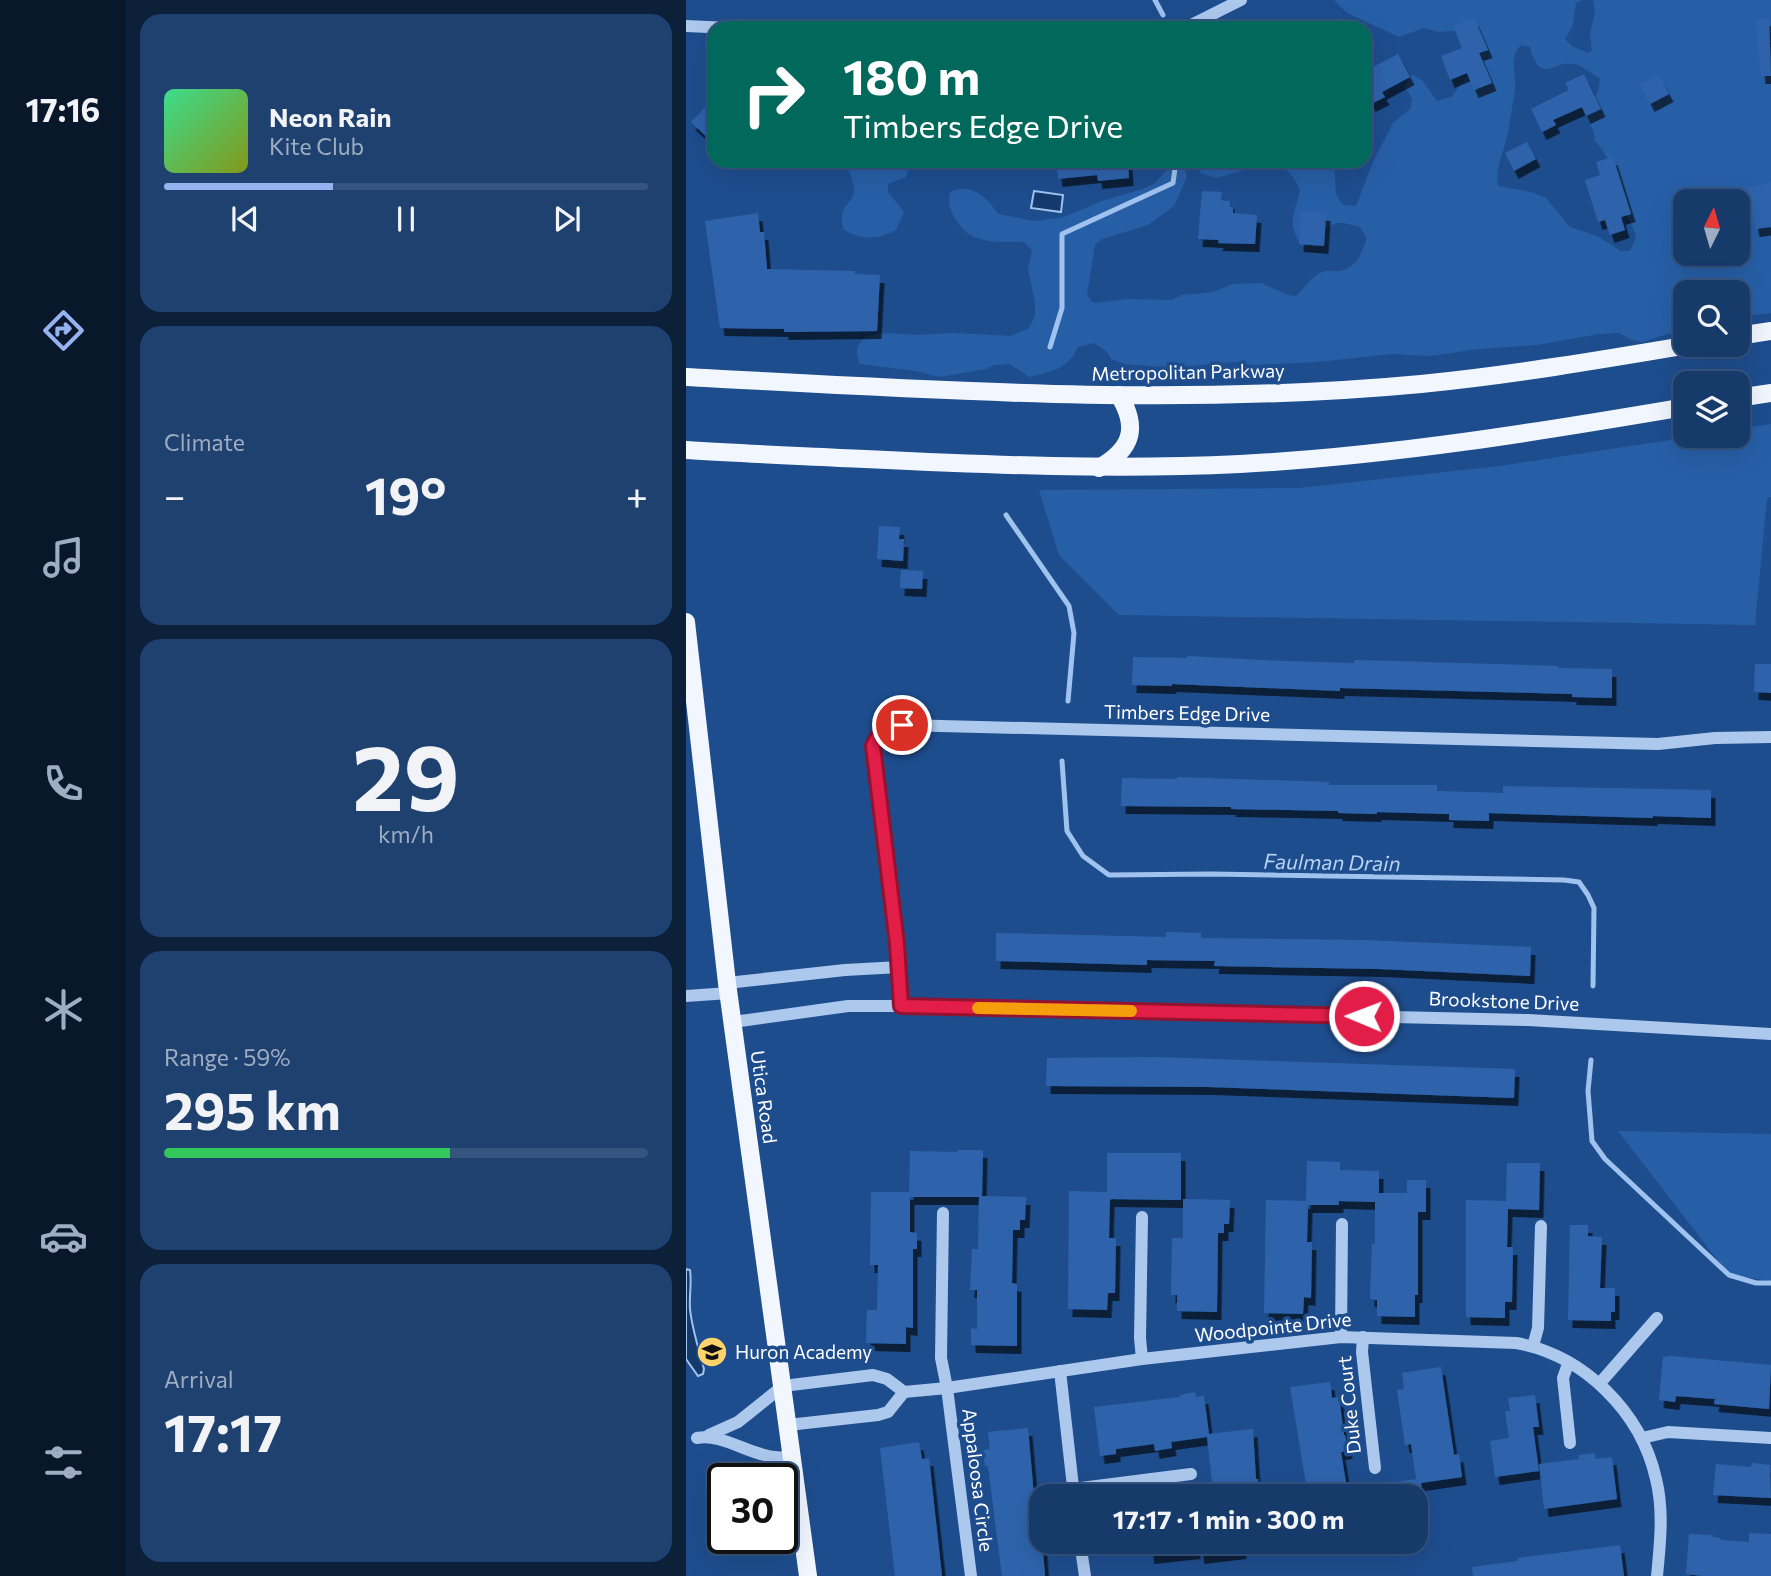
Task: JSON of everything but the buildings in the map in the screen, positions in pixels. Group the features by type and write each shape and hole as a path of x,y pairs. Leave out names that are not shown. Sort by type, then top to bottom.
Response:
{"main road":[{"path":"1750,334 1771,331"},
{"name":"Metropolitan Parkway","path":"686,377 972,392 1119,395 1307,391 1420,384 1531,371 1673,348"},
{"path":"1750,396 1771,393"},
{"path":"1099,467 1116,458 1129,439 1129,416 1119,395"},
{"path":"686,450 999,466 1243,464 1363,454 1480,440 1673,409"},
{"name":"Utica Road","path":"686,622 728,988 808,1576"}],"street":[{"path":"1199,21 1241,0"},
{"path":"686,26 707,27"},
{"name":"Timbers Edge Drive","path":"901,1006 900,967 873,746 878,733 888,727 902,725 1658,744 1715,738 1771,737"},
{"path":"686,996 845,970 900,967"},
{"name":"Brookstone Drive","path":"733,1022 848,1006 901,1006 1528,1020 1771,1034"},
{"name":"Appaloosa Circle","path":"943,1213 941,1358 971,1576"},
{"path":"1142,1217 1142,1359"},
{"path":"1341,1337 1342,1224"},
{"path":"1541,1226 1538,1328 1533,1346 1600,1383 1642,1438 1656,1478 1660,1500 1657,1576"},
{"path":"1600,1383 1657,1318"},
{"name":"Woodpointe Drive","path":"904,1392 1142,1359 1341,1337 1516,1343 1533,1346"},
{"name":"Duke Court","path":"1363,1337 1362,1352 1376,1468"},
{"path":"1568,1364 1563,1378 1570,1443"},
{"path":"1060,1371 1073,1484"},
{"path":"788,1425 878,1415 888,1412 904,1392 887,1379 873,1375 783,1386 738,1422 703,1437 775,1457 792,1456"},
{"path":"1642,1438 1668,1432 1771,1438"},
{"path":"1129,1484 1191,1474"},
{"path":"1082,1554 1085,1576"}],"shaded area":[{"path":"1334,0 1582,0 1576,3 1573,25 1565,39 1572,46 1588,53 1592,51 1590,34 1595,12 1593,0 1771,0 1771,313 1750,316 1750,280 1673,280 1673,333 1642,342 1619,333 1599,334 1537,345 1430,356 1392,354 1317,362 1253,365 1234,362 1171,368 1125,364 1111,359 1107,352 1094,343 1078,347 1064,365 1029,377 1010,364 940,377 860,364 857,349 866,336 887,333 952,333 1011,336 1029,328 1035,316 1028,269 1032,250 1024,242 985,240 968,233 951,211 950,192 957,189 977,193 989,202 998,214 1035,221 1064,217 1102,201 1143,189 1154,184 1166,171 1185,168 1187,177 1174,206 1148,225 1102,239 1095,245 1087,294 1095,303 1128,299 1172,300 1182,295 1214,292 1232,284 1261,283 1296,296 1318,274 1351,267 1358,259 1367,238 1360,227 1336,223 1326,228 1325,237 1316,247 1301,245 1293,224 1300,190 1283,168 1334,168 1336,194 1343,205 1356,206 1373,162 1393,123 1410,109 1412,100 1405,86 1408,78 1413,75 1423,81 1437,101 1451,97 1478,63 1480,48 1464,30 1439,32 1424,28 1399,37 1372,25 1372,21 1364,21 1347,13","holes":["1521,45 1530,47 1534,59 1543,69 1567,63 1574,64 1600,78 1598,93 1585,105 1585,110 1595,141 1610,163 1623,206 1635,233 1630,251 1621,251 1597,236 1570,227 1546,198 1531,192 1498,186 1498,167 1507,137 1515,92 1515,55"]},
{"path":"849,168 909,168 906,177 888,184 888,192 904,212 896,230 870,238 844,230 842,215 854,188"},
{"path":"1199,168 1242,168 1241,171 1217,178 1200,173"},
{"path":"1034,191 1063,195 1061,212 1031,208"},
{"path":"1771,424 1771,497 1767,498 1755,625 1119,615 1059,555 1039,490 1299,488 1500,466 1673,440 1673,448 1750,448 1750,427"},
{"path":"1618,1131 1771,1134 1771,1281 1729,1275"},
{"path":"686,1269 690,1270 691,1317 704,1369 703,1374 698,1376 686,1359"}],"waterway":[{"name":"Faulman Drain","path":"1155,0 1163,15"},
{"name":"Faulman Drain","path":"1050,347 1062,308 1062,234 1173,183 1175,168"},
{"name":"Faulman Drain","path":"1006,515 1069,606 1074,633 1068,701"},
{"name":"Faulman Drain","path":"1062,761 1067,831 1083,856 1109,875 1211,874 1579,882 1594,908 1593,986"},
{"name":"Faulman Drain","path":"1591,1060 1588,1091 1592,1141 1605,1159 1729,1275 1756,1283 1771,1283"}],"slow traffic":[{"path":"978,1008 1131,1011"}],"place":[{"name":"Huron Academy","path":"712,1352"}],"route":[{"path":"902,725 888,727 878,733 873,746 900,967 901,1006 1364,1016"}]}
